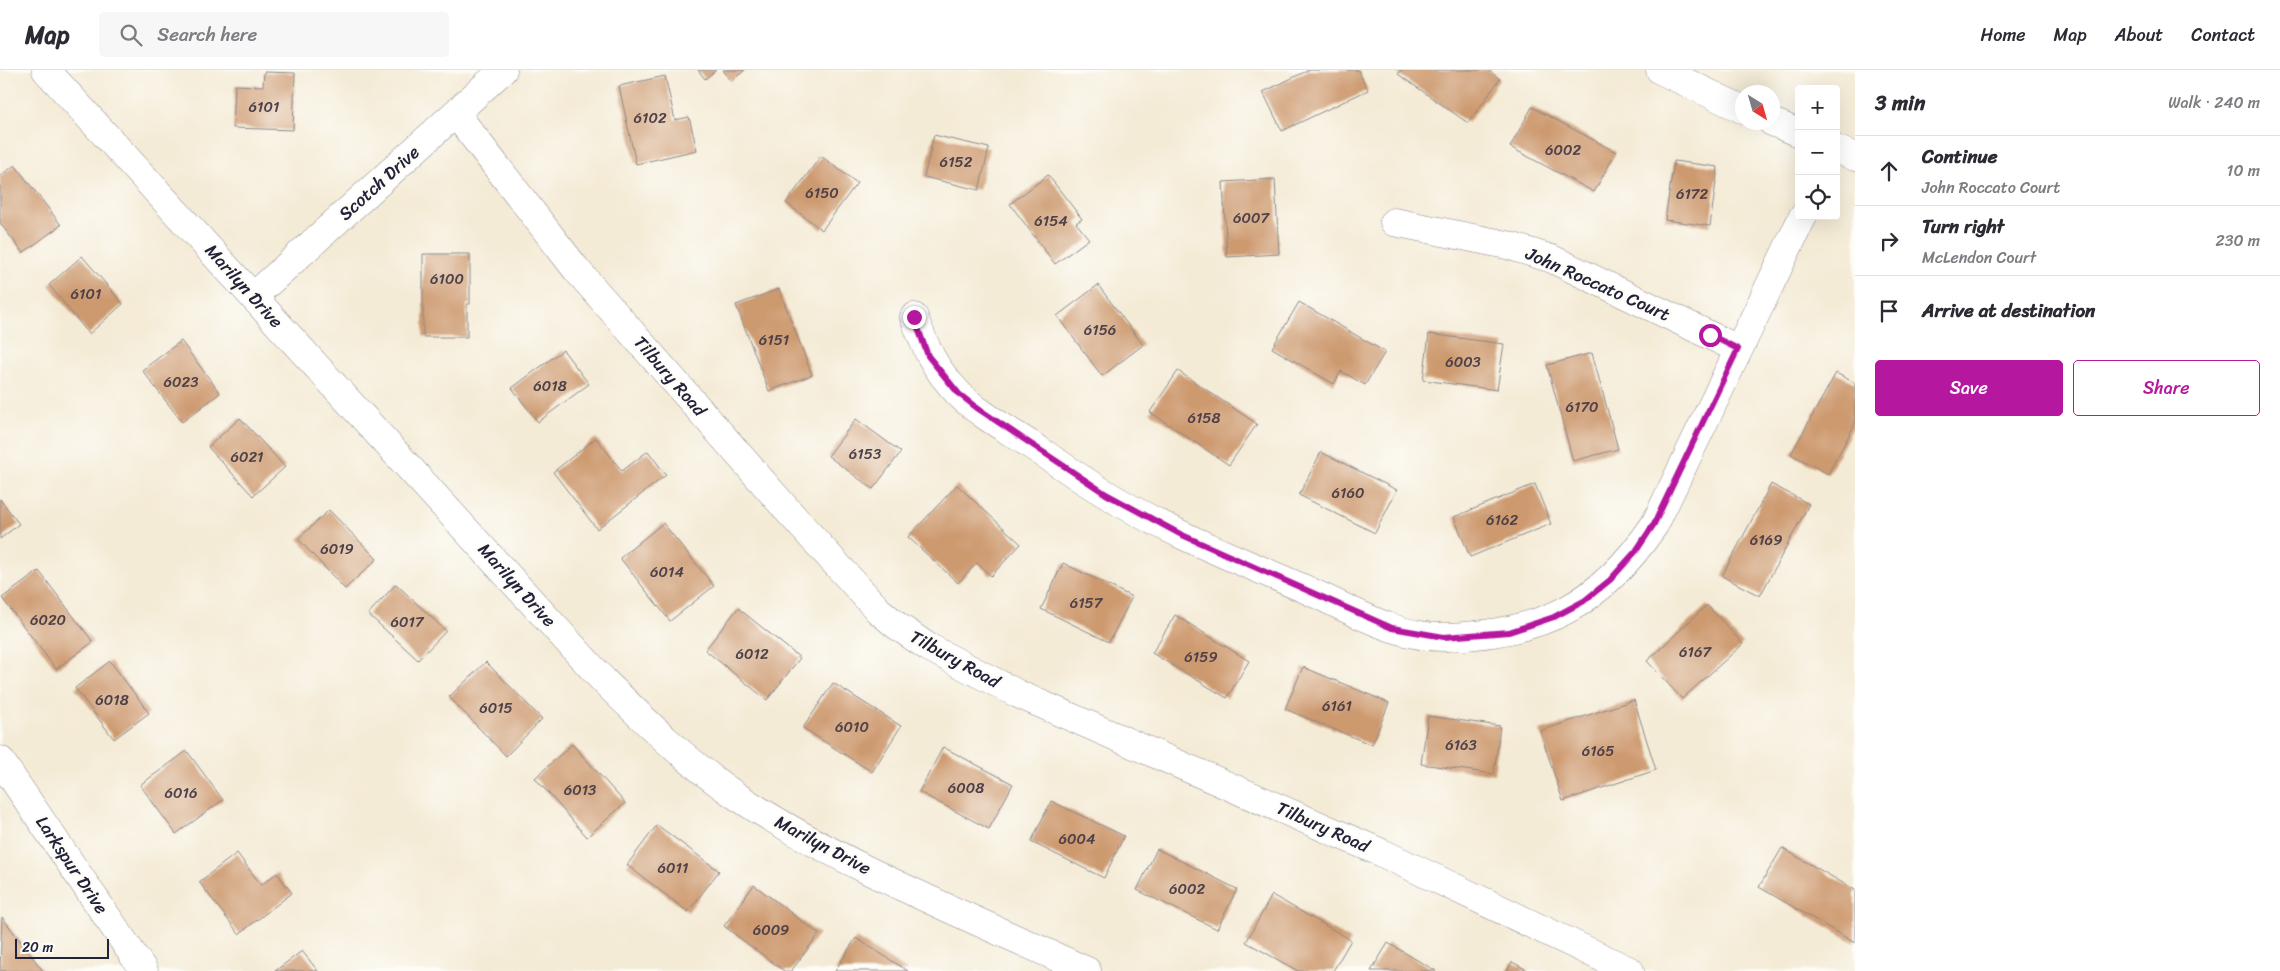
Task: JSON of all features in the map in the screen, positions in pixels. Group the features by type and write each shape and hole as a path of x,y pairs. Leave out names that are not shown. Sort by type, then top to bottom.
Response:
{"street":[{"name":"Marilyn Drive","path":"46,70 604,681 668,742 734,794 795,832 866,869 1087,971"},
{"name":"Scotch Drive","path":"254,296 503,70"},
{"path":"1660,70 1735,106"},
{"name":"Tilbury Road","path":"456,114 576,269 789,512 878,610 896,625 928,648 1018,694 1382,853 1630,971"},
{"path":"1780,125 1795,131"},
{"path":"1840,151 1855,157"},
{"path":"914,317 928,356 959,394 1106,494 1180,534 1392,628 1444,637 1509,632 1554,617 1584,601 1610,580 1636,551 1654,524 1801,220"},
{"name":"John Roccato Court","path":"1394,222 1506,245 1552,259 1738,349"},
{"name":"Larkspur Drive","path":"0,760 144,971"}],"building":[{"path":"698,70 716,70 705,79"},
{"path":"723,70 745,70 731,81"},
{"path":"1309,70 1358,70 1368,90 1282,131 1263,92"},
{"path":"1401,70 1488,70 1500,79 1468,123 1398,74"},
{"path":"264,72 295,73 293,130 233,128 235,85 263,86"},
{"path":"665,76 675,120 689,117 697,150 636,164 619,86"},
{"path":"1532,107 1616,152 1594,192 1510,147"},
{"path":"934,135 989,148 979,190 924,177"},
{"path":"821,156 857,183 822,230 786,203"},
{"path":"1674,161 1718,167 1710,226 1665,220"},
{"path":"15,165 61,225 23,253 0,223 0,176"},
{"path":"1048,175 1082,219 1076,223 1089,239 1055,264 1010,204"},
{"path":"1275,179 1279,254 1227,257 1223,182"},
{"path":"423,254 470,254 470,304 467,304 467,337 423,337"},
{"path":"82,256 123,304 89,334 49,285"},
{"path":"1098,285 1143,345 1102,376 1057,316"},
{"path":"779,289 812,375 769,391 736,305"},
{"path":"1299,302 1385,352 1365,385 1341,371 1334,384 1272,348"},
{"path":"1429,334 1504,344 1497,390 1423,380"},
{"path":"181,341 220,393 182,422 142,370"},
{"path":"563,350 589,384 538,422 512,388"},
{"path":"1592,353 1618,449 1573,461 1547,365"},
{"path":"1178,371 1257,424 1229,465 1150,412"},
{"path":"1836,373 1855,383 1855,424 1828,474 1791,454"},
{"path":"240,418 285,467 253,496 208,447"},
{"path":"856,419 901,452 873,489 828,456"},
{"path":"596,438 622,471 648,451 666,475 597,529 553,472"},
{"path":"1321,452 1397,490 1375,533 1299,495"},
{"path":"1535,484 1551,524 1470,557 1454,517"},
{"path":"1771,484 1809,504 1760,596 1722,576"},
{"path":"957,485 1021,544 991,576 977,563 958,583 908,537"},
{"path":"0,499 19,524 0,539"},
{"path":"329,510 377,559 345,589 298,539"},
{"path":"663,523 714,586 670,621 620,558"},
{"path":"1063,563 1132,597 1109,642 1041,609"},
{"path":"39,571 93,642 56,669 2,598"},
{"path":"396,584 446,631 418,660 368,614"},
{"path":"1707,605 1743,644 1682,699 1647,661"},
{"path":"738,608 800,658 767,700 705,650"},
{"path":"1175,615 1249,661 1227,698 1152,653"},
{"path":"110,661 149,713 114,739 75,688"},
{"path":"486,662 542,719 506,756 449,697"},
{"path":"1303,667 1389,703 1372,745 1285,709"},
{"path":"833,683 901,726 872,772 803,728"},
{"path":"1634,700 1656,770 1563,801 1540,731"},
{"path":"1428,716 1500,726 1494,774 1421,764"},
{"path":"572,744 625,803 587,837 535,778"},
{"path":"943,747 1013,784 989,829 919,792"},
{"path":"187,751 223,800 176,834 140,785"},
{"path":"1051,801 1124,836 1104,878 1031,842"},
{"path":"657,825 719,871 688,912 627,865"},
{"path":"1782,848 1855,890 1855,943 1759,887"},
{"path":"1157,849 1237,889 1217,929 1137,890"},
{"path":"237,853 261,885 277,873 292,893 239,934 199,882"},
{"path":"754,885 819,934 791,971 784,971 724,926"},
{"path":"1272,895 1351,940 1333,971 1298,971 1246,942"},
{"path":"2,917 43,971 0,971"},
{"path":"856,938 908,971 835,971"},
{"path":"1388,943 1436,971 1371,971"},
{"path":"302,951 318,971 275,971"},
{"path":"1512,962 1529,971 1507,971"}],"route":[{"path":"914,317 928,356 959,394 1106,494 1180,534 1392,628 1423,635 1444,637 1509,632 1554,617 1584,601 1610,580 1636,551 1654,524 1738,349 1710,335"}]}
